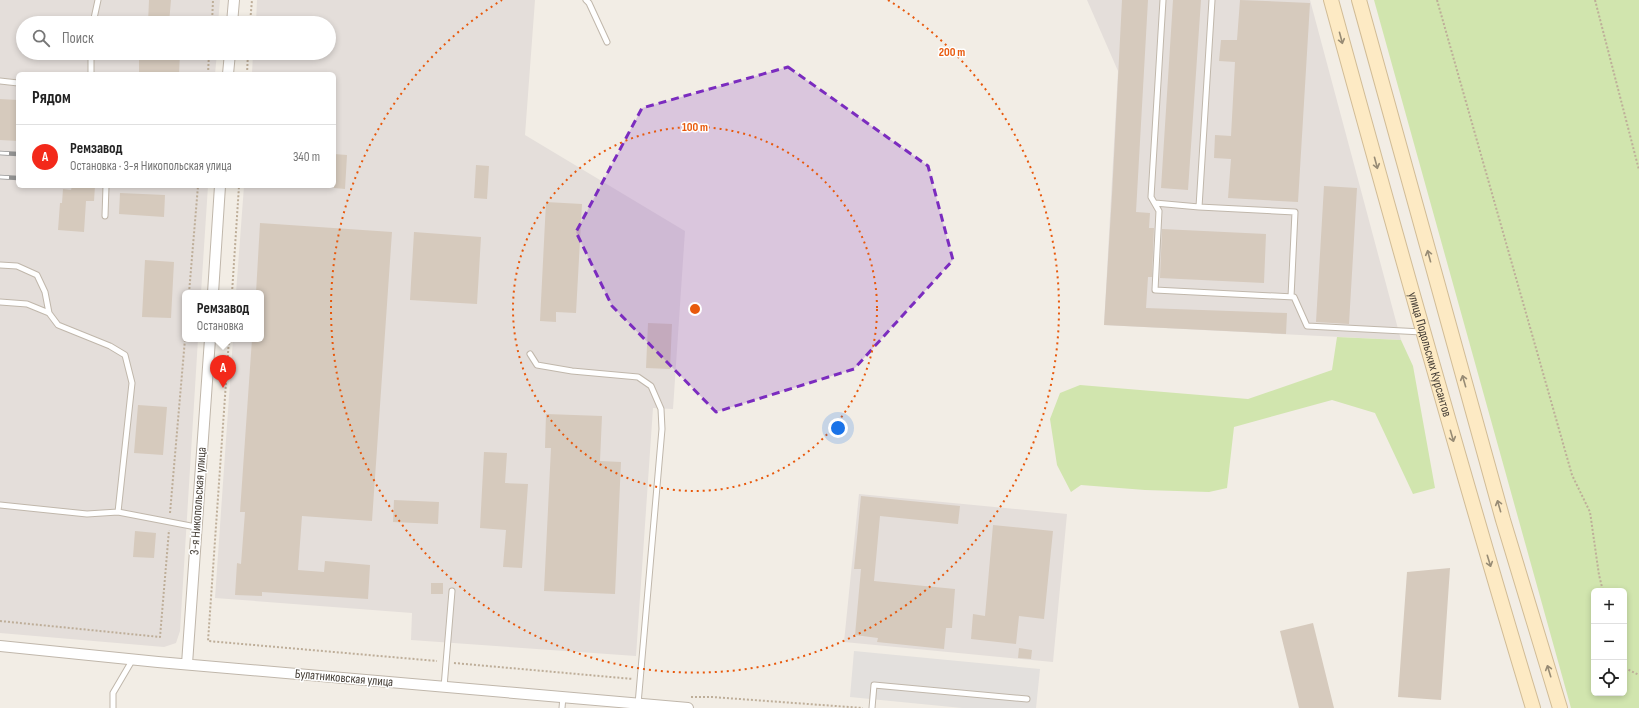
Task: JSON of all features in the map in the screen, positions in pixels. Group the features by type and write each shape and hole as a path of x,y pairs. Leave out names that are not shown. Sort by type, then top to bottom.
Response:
{"main road":[{"name":"улица Подольских Курсантов","path":"1331,0 1478,527 1533,708"},
{"name":"улица Подольских Курсантов","path":"1359,0 1503,520 1560,708"}],"street":[{"path":"233,16 234,0"},
{"path":"228,72 229,60"},
{"path":"213,290 220,188"},
{"name":"3-я Никопольская улица","path":"187,664 210,342"},
{"name":"Булатниковская улица","path":"0,646 688,708"}],"lane":[{"path":"95,16 98,0"},
{"path":"586,0 589,3 607,42"},
{"path":"1163,0 1151,197 1159,211 1155,290 1294,297 1307,326 1423,332"},
{"path":"1199,206 1212,0"},
{"path":"91,60 91,72"},
{"path":"0,81 16,83"},
{"path":"105,216 106,188"},
{"path":"1155,204 1295,212 1291,297"},
{"path":"0,265 17,266 37,275 45,292 49,313 58,325 110,346 125,355 132,383 118,512"},
{"path":"0,302 27,304 49,313"},
{"path":"530,354 537,365 572,371 638,377 650,386 661,409 662,429 638,704"},
{"path":"0,505 87,514 118,512 196,527"},
{"path":"444,687 452,591"},
{"path":"113,708 113,693 133,659"},
{"path":"872,708 874,685 1027,699"},
{"path":"562,708 563,697"}],"path":[{"path":"212,16 213,0"},
{"path":"251,16 252,0"},
{"path":"1437,0 1572,476 1590,512 1602,588"},
{"path":"1595,0 1639,170"},
{"path":"208,72 209,60"},
{"path":"247,72 248,60"},
{"path":"189,290 198,188"},
{"path":"232,290 239,188"},
{"path":"0,621 160,637 185,342"},
{"path":"229,342 208,641 641,680"},
{"path":"1627,669 1639,675"},
{"path":"690,697 712,697 863,708"}],"highlighted area":[{"path":"788,67 928,166 953,260 854,369 716,412 612,306 576,232 642,108"}],"shaded area":[{"path":"0,0 220,0 219,16 16,16 16,60 216,60 215,72 16,72 16,188 208,188 201,290 182,290 182,342 198,342 180,631 176,643 164,647 0,633"},
{"path":"257,0 535,0 525,135 685,231 673,409 653,408 636,656 411,640 412,613 215,598 233,342 264,342 264,290 236,290 244,188 336,188 336,72 252,72 253,60 336,60 336,16 256,16"},
{"path":"1087,0 1310,0 1401,340 1104,325 1118,71"},
{"path":"859,494 1067,514 1053,662 844,642"},
{"path":"854,651 1040,669 1036,708 962,708 850,697"}],"green space":[{"path":"1374,0 1639,0 1639,708 1571,708"},
{"path":"1337,337 1401,340 1413,366 1435,488 1413,494 1375,413 1332,400 1234,427 1227,488 1209,492 1145,490 1081,485 1071,492 1057,465 1050,419 1060,393 1080,385 1248,399 1332,370"}],"building":[{"path":"149,0 171,0 170,16 148,16"},
{"path":"1122,0 1148,0 1136,212 1150,213 1149,228 1154,228 1152,277 1148,277 1146,308 1287,313 1286,334 1104,325"},
{"path":"1173,0 1201,0 1188,190 1161,188"},
{"path":"1240,0 1310,3 1298,202 1228,198 1231,159 1214,158 1215,135 1231,136 1235,62 1219,61 1221,40 1237,40"},
{"path":"139,60 180,60 179,72 139,72"},
{"path":"0,99 16,100 16,141 0,140"},
{"path":"336,154 347,155 345,189 334,188 336,188"},
{"path":"476,165 489,166 487,199 474,198"},
{"path":"1324,186 1357,188 1349,324 1316,322"},
{"path":"72,188 95,188 94,201 86,201 84,232 58,230 60,203 62,203 63,189 71,190"},
{"path":"120,193 165,195 164,217 119,214"},
{"path":"546,202 582,204 576,313 556,312 556,322 540,321"},
{"path":"260,223 392,232 372,521 302,516 298,570 324,572 325,561 370,565 368,599 262,592 262,596 235,595 237,563 241,564 245,512 240,512 252,342 264,342 264,290 256,290"},
{"path":"1162,229 1266,234 1264,283 1160,278"},
{"path":"414,232 481,237 477,304 410,300"},
{"path":"145,260 174,262 171,318 142,317"},
{"path":"648,323 672,324 670,369 646,368"},
{"path":"138,405 167,407 163,455 134,453"},
{"path":"546,414 602,416 600,461 621,462 615,594 544,591 551,448 545,448"},
{"path":"484,452 507,453 505,483 528,484 522,568 503,567 506,530 480,528"},
{"path":"861,496 960,506 958,524 880,516 874,581 955,589 952,628 946,628 944,649 877,642 878,638 855,635 861,569 854,569"},
{"path":"394,500 439,502 438,524 393,522"},
{"path":"993,525 1053,531 1044,619 1019,616 1016,644 971,639 973,614 985,616"},
{"path":"135,531 156,533 154,558 133,557"},
{"path":"1450,568 1441,700 1398,697 1407,572"},
{"path":"431,583 443,583 443,594 431,594"},
{"path":"1313,623 1334,708 1299,708 1280,631"},
{"path":"1019,648 1032,650 1031,659 1018,658"}],"railway":[{"path":"0,153 16,154"},
{"path":"0,177 16,178"}],"place":[{"name":"Ремзавод","path":"223,388"}]}
